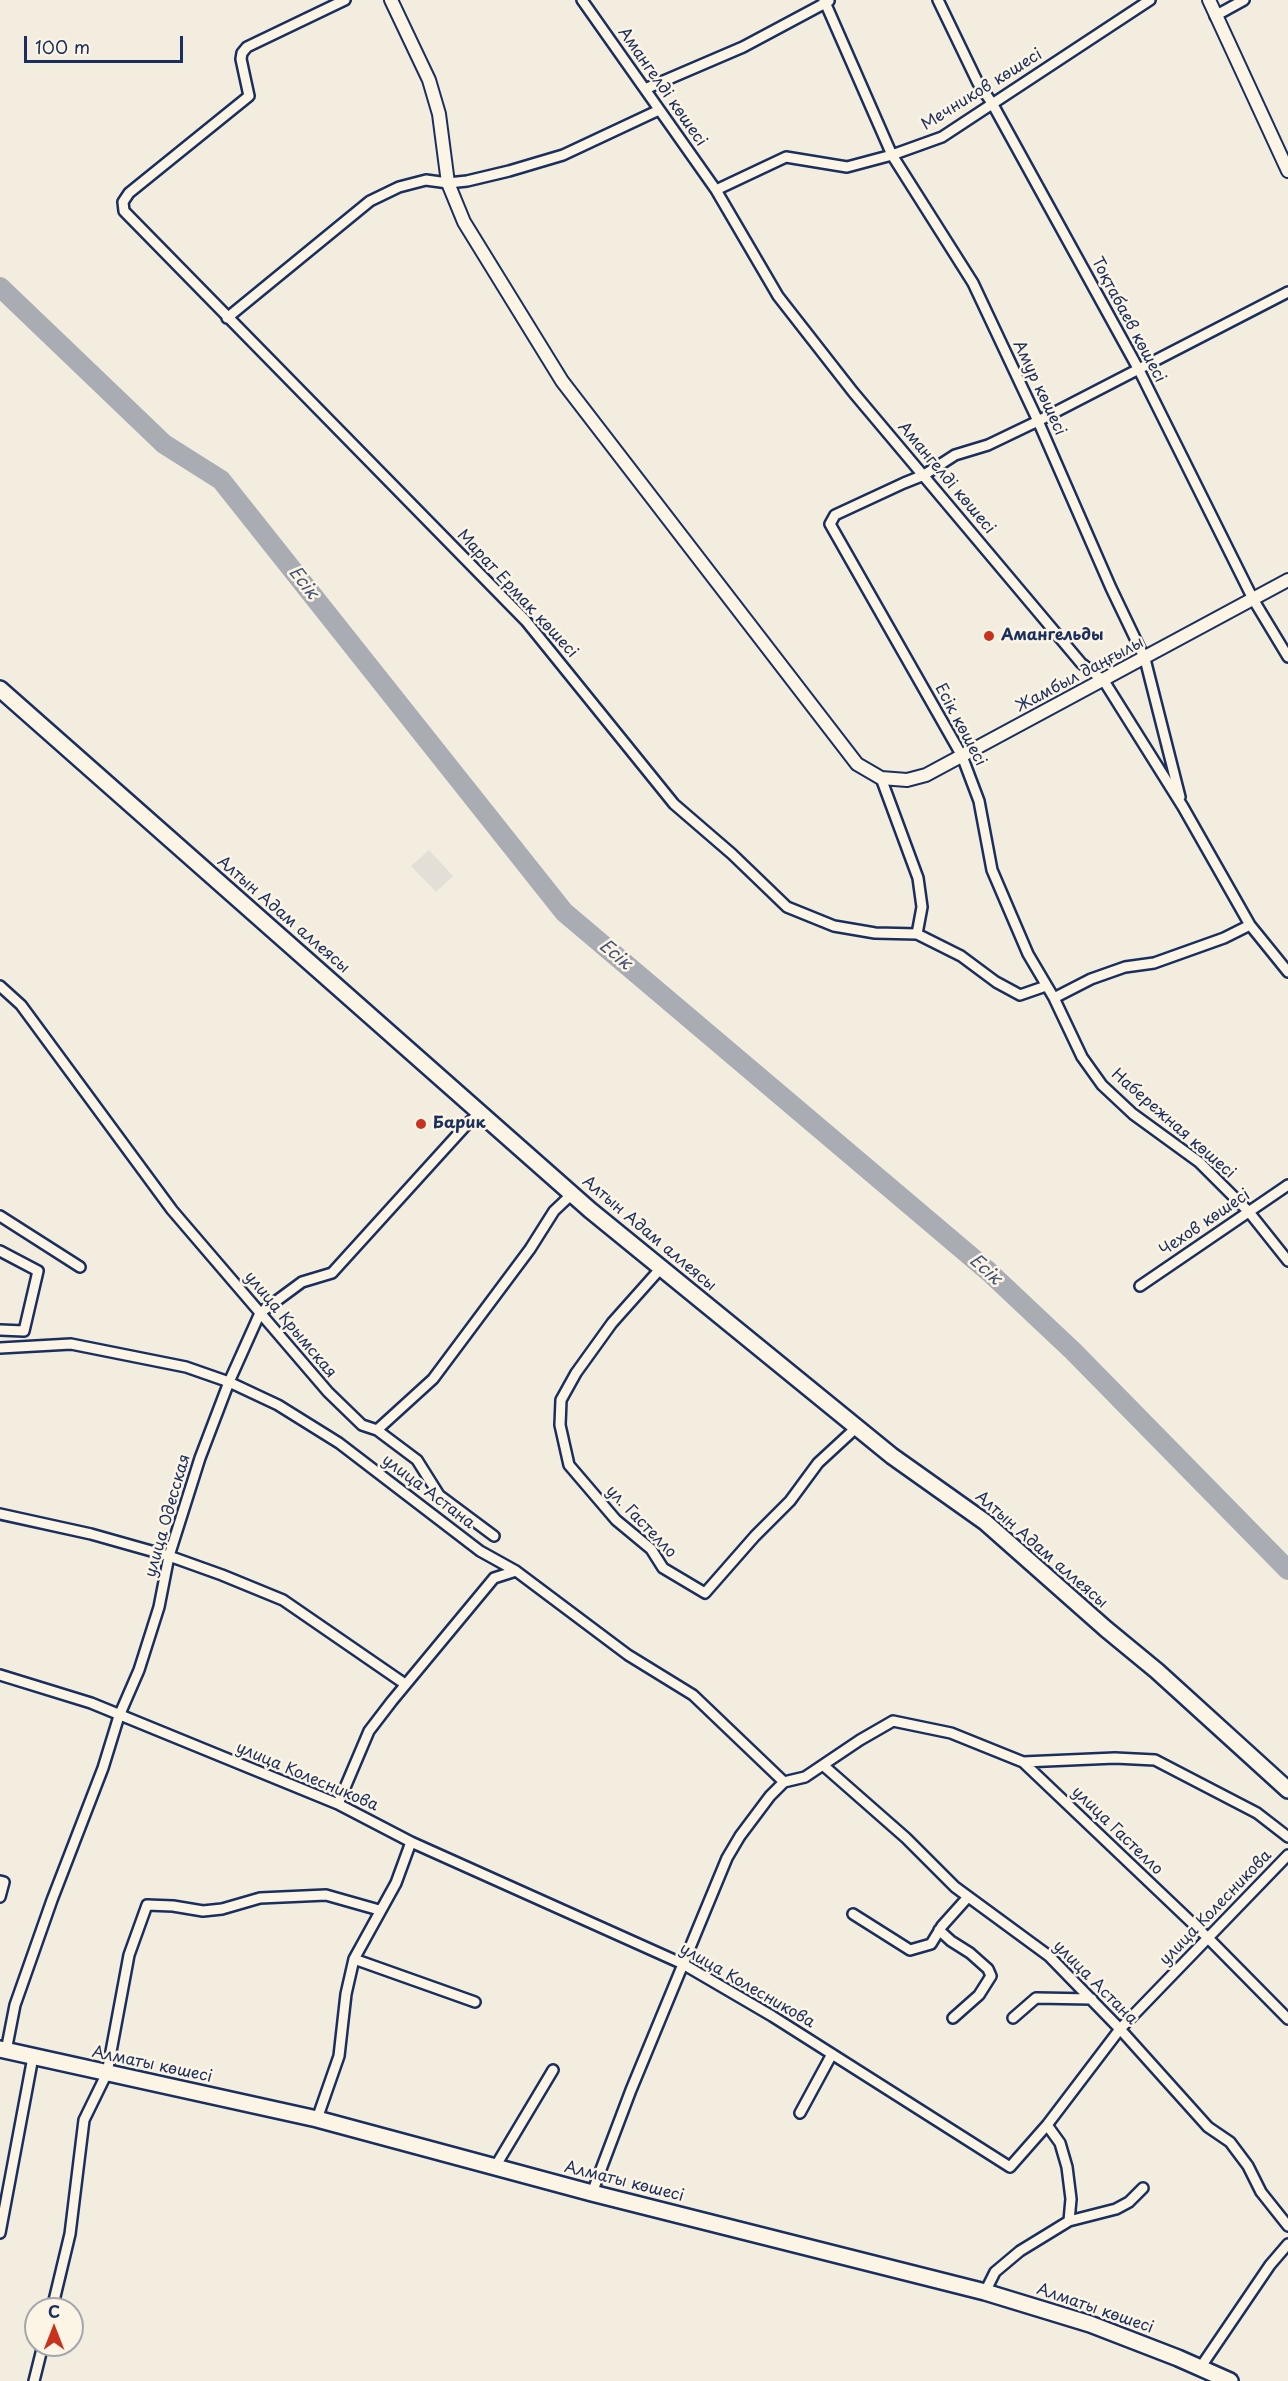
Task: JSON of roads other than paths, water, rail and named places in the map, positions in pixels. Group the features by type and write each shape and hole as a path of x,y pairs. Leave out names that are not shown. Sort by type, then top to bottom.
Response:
{"main road":[{"name":"Алтын Адам аллеясы","path":"0,689 572,1194 892,1456 985,1522 1157,1671 1288,1790"},
{"name":"Алматы көшесі","path":"3,2050 316,2119 592,2193 985,2292 1090,2324 1230,2381"}],"street":[{"name":"Марат Ермак көшесі","path":"345,0 247,47 241,59 249,96 129,193 123,202 124,211 526,621 674,804 732,854 787,907 834,926 875,933 917,934"},
{"path":"392,0 429,80 439,114 448,183 464,222 562,381 857,765 881,778 918,878 922,907 917,934 961,956 996,982 1020,995 1046,986"},
{"name":"Амангелді көшесі","path":"582,0 716,190 778,296 853,392 1081,663 1104,681 1183,807 1250,925 1288,972"},
{"name":"Тоқтабаев көшесі","path":"938,0 978,83 992,104 1139,370 1253,599 1288,657"},
{"name":"Мечников көшесі","path":"716,190 786,157 847,167 892,155 942,136 1150,0"},
{"path":"1209,0 1288,171"},
{"path":"1215,16 1244,0"},
{"path":"645,89 743,47 827,1"},
{"name":"Амур көшесі","path":"827,1 892,155 973,283 1145,659 1183,807"},
{"path":"227,318 370,201 399,187 426,180 448,183 509,171 563,155 659,110"},
{"path":"924,475 955,455 988,445 1038,421 1288,292"},
{"name":"Есік көшесі","path":"924,475 835,516 830,524 962,756 979,801 992,870 1028,954 1053,998"},
{"name":"Жамбыл даңғылы","path":"881,778 907,780 926,775 1288,580"},
{"path":"1053,998 1091,978 1125,967 1154,963 1224,938 1250,925"},
{"name":"улица Крымская","path":"0,986 21,1005 172,1210 328,1392 362,1425 377,1430 417,1460 439,1495 494,1536"},
{"name":"Набережная көшесі","path":"1053,998 1082,1057 1102,1085 1133,1114 1199,1162 1249,1212 1288,1261"},
{"name":"улица Одесская","path":"3,2050 15,2005 52,1900 103,1768 119,1716 139,1670 159,1607 169,1556 200,1458 229,1382 260,1313 302,1282 332,1273 469,1122 480,1113"},
{"name":"Чехов көшесі","path":"1140,1286 1288,1185"},
{"path":"377,1430 433,1379 530,1249 554,1211 572,1194"},
{"path":"0,1216 80,1267"},
{"path":"0,1251 38,1271 24,1330 0,1330"},
{"name":"ул. Гастелло","path":"661,1268 612,1323 576,1373 561,1400 560,1425 569,1465 616,1520 651,1549 663,1568 705,1593 755,1536 790,1501 818,1463 857,1427"},
{"name":"улица Астана","path":"0,1348 70,1344 186,1368 229,1382 278,1406 339,1443 480,1551 516,1571 628,1655 693,1695 784,1782"},
{"path":"0,1514 91,1534 169,1556 283,1600 405,1684"},
{"path":"338,1804 369,1731 405,1684 434,1654 494,1578 516,1571"},
{"name":"улица Колесникова","path":"0,1675 91,1703 338,1804 411,1842 683,1964 832,2054 1010,2167 1047,2125 1120,2029 1288,1855"},
{"name":"улица Гастелло","path":"824,1766 860,1740 893,1721 951,1733 1023,1762 1208,1938 1288,2019"},
{"path":"1023,1762 1115,1758 1155,1760 1257,1814 1288,1837"},
{"path":"592,2193 727,1858 754,1815 784,1782 805,1777 824,1766"},
{"name":"улица Астана","path":"824,1766 906,1838 955,1887 1049,1956 1120,2029 1208,2127 1230,2142 1248,2166 1261,2192 1288,2226"},
{"path":"316,2119 339,2056 346,1994 354,1959 396,1883 411,1842"},
{"path":"0,1881 4,1882 0,1897"},
{"path":"55,2297 70,2234 84,2120 107,2073 129,1955 147,1905 203,1911 222,1909 260,1898 326,1895 379,1911"},
{"path":"853,1914 910,1950 931,1944 939,1930 968,1897"},
{"path":"939,1930 988,1969 990,1976 979,1995 953,2018"},
{"path":"354,1959 385,1972 475,2002"},
{"path":"1013,2018 1036,1998 1092,2000"},
{"path":"800,2113 832,2054"},
{"path":"0,2234 33,2057"},
{"path":"495,2167 553,2070"},
{"path":"1047,2125 1060,2143 1067,2167 1071,2199 1069,2220"},
{"path":"985,2292 995,2272 1020,2251 1069,2220 1116,2209 1129,2202 1143,2188"},
{"path":"1200,2368 1270,2265 1288,2244"},
{"path":"34,2381 40,2357"}],"waterway":[{"name":"Есік","path":"0,287 164,444 221,480 564,912 988,1271 1073,1351 1288,1570"}],"place":[{"name":"Амангельды","path":"989,636"},
{"name":"Барик","path":"421,1124"}]}
